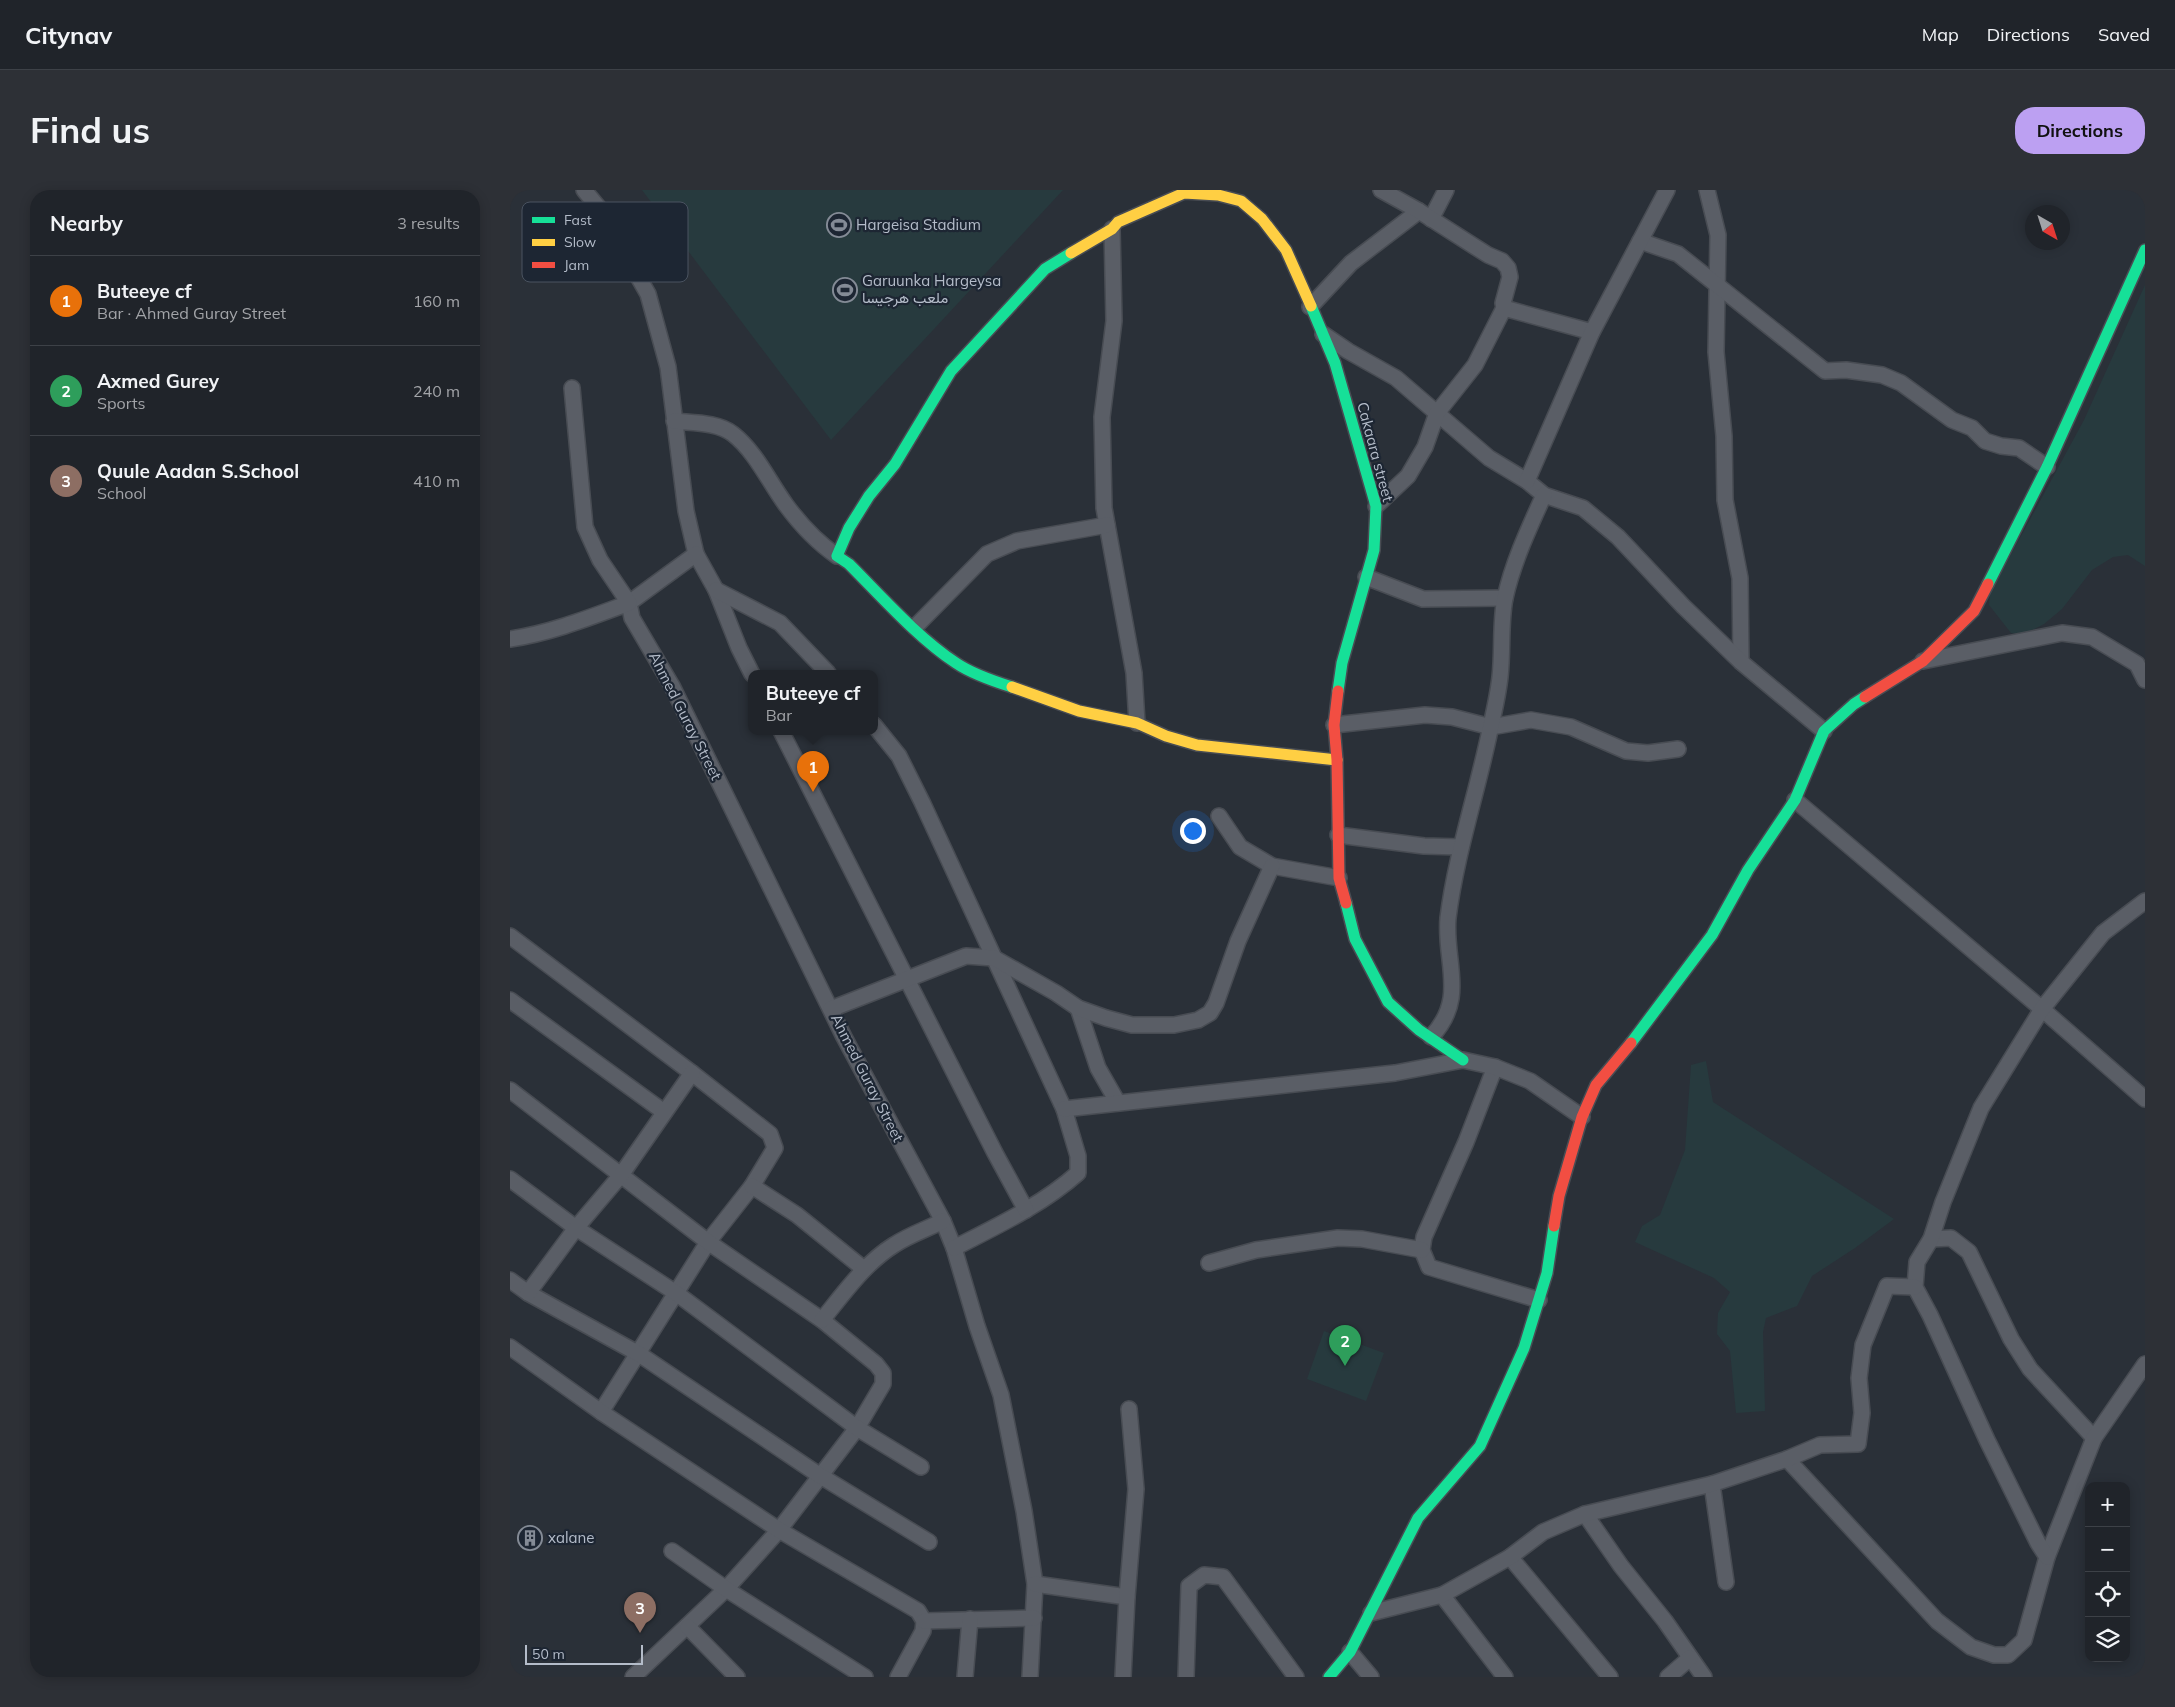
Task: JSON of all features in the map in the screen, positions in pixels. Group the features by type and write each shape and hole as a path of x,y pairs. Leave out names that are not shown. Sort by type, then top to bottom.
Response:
{"street":[{"path":"584,190 594,202"},
{"path":"1376,506 1408,476 1425,447 1437,413 1475,365 1504,308 1510,277 1508,268 1502,261 1488,255 1381,190"},
{"path":"1310,307 1351,263 1425,215 1446,190"},
{"path":"1527,481 1592,332 1667,190"},
{"path":"1707,190 1718,235 1716,352 1724,436 1725,500 1740,578 1741,662"},
{"path":"837,556 849,528 869,496 895,464 951,371 1045,269 1112,229 1118,222 1183,192"},
{"name":"Cakaara street","path":"1183,192 1221,192 1241,202 1262,219 1286,250 1335,363 1376,506 1374,550 1342,664 1334,725 1337,760 1339,878 1355,939 1388,1002 1419,1030 1463,1060"},
{"path":"1112,229 1114,321 1102,417 1104,508 1134,673 1137,723"},
{"path":"1640,241 1678,254 1825,371 1846,370 1882,375 1901,383 1952,420 1972,428 1985,441 2001,446 2019,448 2046,468"},
{"path":"1329,1677 1350,1652 1418,1518 1480,1446 1524,1348 1547,1273 1559,1196 1582,1117 1596,1085 1650,1019 1712,935 1748,870 1795,800 1824,731 1854,704 1923,661 1974,610 2046,468 2145,250"},
{"path":"641,282 648,294 668,367 686,511 696,554 716,590 739,648 750,670"},
{"path":"1504,308 1592,332"},
{"path":"1322,334 1396,378 1489,458 1527,481 1544,495 1583,508 1618,537 1682,606 1741,662 1824,731"},
{"name":"Ahmed Guray Street","path":"572,388 585,527 600,560 629,603 632,618 672,686 831,1009 942,1221 954,1248 1001,1394 1024,1511 1035,1584 1030,1677"},
{"path":"674,421 714,425 733,433 752,454 787,506 822,546 849,564 914,627 956,663 991,680 1079,711 1137,723 1166,736 1197,745 1337,760"},
{"path":"1431,1037 1443,1024 1453,988 1448,920 1461,847 1476,794 1500,677 1505,598 1524,539 1544,495"},
{"path":"914,627 987,554 1017,541 1107,525"},
{"path":"510,639 529,636 584,620 629,603 696,554"},
{"path":"1366,577 1423,599 1505,598"},
{"path":"716,590 780,623 825,670"},
{"path":"1923,661 2062,633 2092,637 2137,664 2145,680"},
{"path":"1334,725 1425,715 1452,717 1491,727 1530,720 1571,727 1626,751 1648,753 1678,749"},
{"path":"878,730 899,756 994,958 1064,1109 1078,1156 1078,1173 1065,1184 1026,1210 954,1248"},
{"path":"783,735 1026,1210"},
{"path":"1795,800 2145,1097"},
{"path":"1219,816 1240,847 1272,866 1339,878"},
{"path":"1338,835 1424,846 1461,847"},
{"path":"831,1009 966,956 994,958 1056,993 1078,1008 1132,1025 1174,1025 1198,1020 1210,1013 1238,941 1272,866"},
{"path":"2048,1557 2038,1543 1987,1440 1930,1315 1915,1287 1918,1262 1931,1239 1950,1184 1981,1108 2042,1009 2103,933 2145,901"},
{"path":"510,936 770,1134 775,1148 752,1186 708,1242 601,1412"},
{"path":"510,1000 664,1112"},
{"path":"1078,1008 1098,1068 1118,1103"},
{"path":"1064,1109 1395,1073 1463,1060 1495,1067 1530,1081 1582,1117"},
{"path":"1495,1067 1466,1142 1424,1237 1422,1250 1429,1267 1539,1300"},
{"path":"528,1293 576,1228 621,1175 692,1073"},
{"path":"510,1090 708,1242 822,1320 876,1364 883,1373 884,1384 857,1428 819,1475 779,1530 726,1589 633,1677"},
{"path":"510,1179 576,1228 676,1293 857,1428 920,1467"},
{"path":"752,1186 797,1215 864,1269"},
{"path":"822,1320 864,1269 895,1244 942,1221"},
{"path":"1208,1263 1256,1250 1338,1238 1362,1239 1422,1250"},
{"path":"1931,1239 1951,1238 1969,1252 2011,1339 2030,1369 2094,1438"},
{"path":"510,1280 528,1293 639,1354 819,1475 929,1542"},
{"path":"1370,1613 1442,1595 1510,1558 1543,1532 1585,1514 1712,1484 1787,1459 1820,1445 1858,1444 1862,1413 1859,1378 1863,1345 1887,1286 1915,1287"},
{"path":"510,1347 601,1412 779,1530 918,1611 924,1621 923,1631 898,1677"},
{"path":"1787,1459 1937,1621 1971,1647 1994,1655 2008,1655 2024,1640 2048,1557 2094,1438 2145,1364"},
{"path":"1123,1677 1127,1596 1136,1489 1129,1409"},
{"path":"1712,1484 1726,1582"},
{"path":"1585,1514 1621,1566 1665,1620 1704,1677"},
{"path":"672,1550 726,1589 865,1677"},
{"path":"1510,1558 1610,1677"},
{"path":"1186,1677 1189,1586 1204,1575 1223,1577 1296,1677"},
{"path":"1035,1584 1127,1596"},
{"path":"1442,1595 1505,1677"},
{"path":"924,1621 1034,1618"},
{"path":"965,1677 970,1619"},
{"path":"688,1627 737,1677"},
{"path":"1350,1652 1371,1677"},
{"path":"1668,1677 1690,1658"}],"green space":[{"name":"Garuunka Hargeysa ملعب هرجيسا","path":"642,190 1063,190 831,440 688,251 688,202 651,202"},
{"path":"2145,285 2145,566 2128,555 2113,557 2092,570 2062,609 2044,624 2023,635 2011,633 1989,605 1990,593 2084,420"},
{"path":"1706,1061 1713,1102 1894,1219 1855,1248 1812,1276 1797,1306 1766,1318 1763,1332 1765,1411 1736,1413 1730,1351 1717,1334 1718,1313 1730,1292 1714,1278 1635,1242 1642,1226 1660,1215 1685,1150 1691,1065"},
{"path":"1324,1331 1384,1353 1366,1401 1307,1379"}],"traffic: fast":[{"path":"1988,584 2047,467 2145,250"},
{"path":"1012,687 969,671 942,653 900,616 849,564 837,556 849,528 869,496 895,464 951,371 1045,269 1071,253"},
{"path":"1311,306 1335,363 1376,506 1374,550 1342,663 1338,691"},
{"path":"1631,1043 1712,935 1748,870 1795,800 1824,731 1854,704 1865,697"},
{"path":"1346,903 1355,939 1388,1002 1419,1030 1463,1060"},
{"path":"1329,1677 1350,1652 1418,1518 1480,1446 1524,1348 1547,1273 1554,1226"}],"traffic: slow":[{"path":"1071,253 1112,229 1118,222 1184,193 1218,195 1241,201 1262,219 1286,250 1311,306"},
{"path":"1012,687 1079,711 1137,723 1166,736 1197,745 1337,760"}],"traffic: jam":[{"path":"1865,697 1923,661 1974,611 1988,584"},
{"path":"1338,691 1334,725 1337,760 1339,878 1346,903"},
{"path":"1554,1226 1559,1196 1582,1117 1596,1085 1631,1043"}],"place":[{"name":"Hargeisa Stadium","path":"839,225"},
{"name":"Garuunka Hargeysa ملعب هرجيسا","path":"845,290"},
{"name":"Buteeye cf","path":"813,792"},
{"name":"Axmed Gurey","path":"1345,1366"},
{"name":"xalane","path":"530,1538"},
{"name":"Quule Aadan S.School","path":"640,1633"}]}
